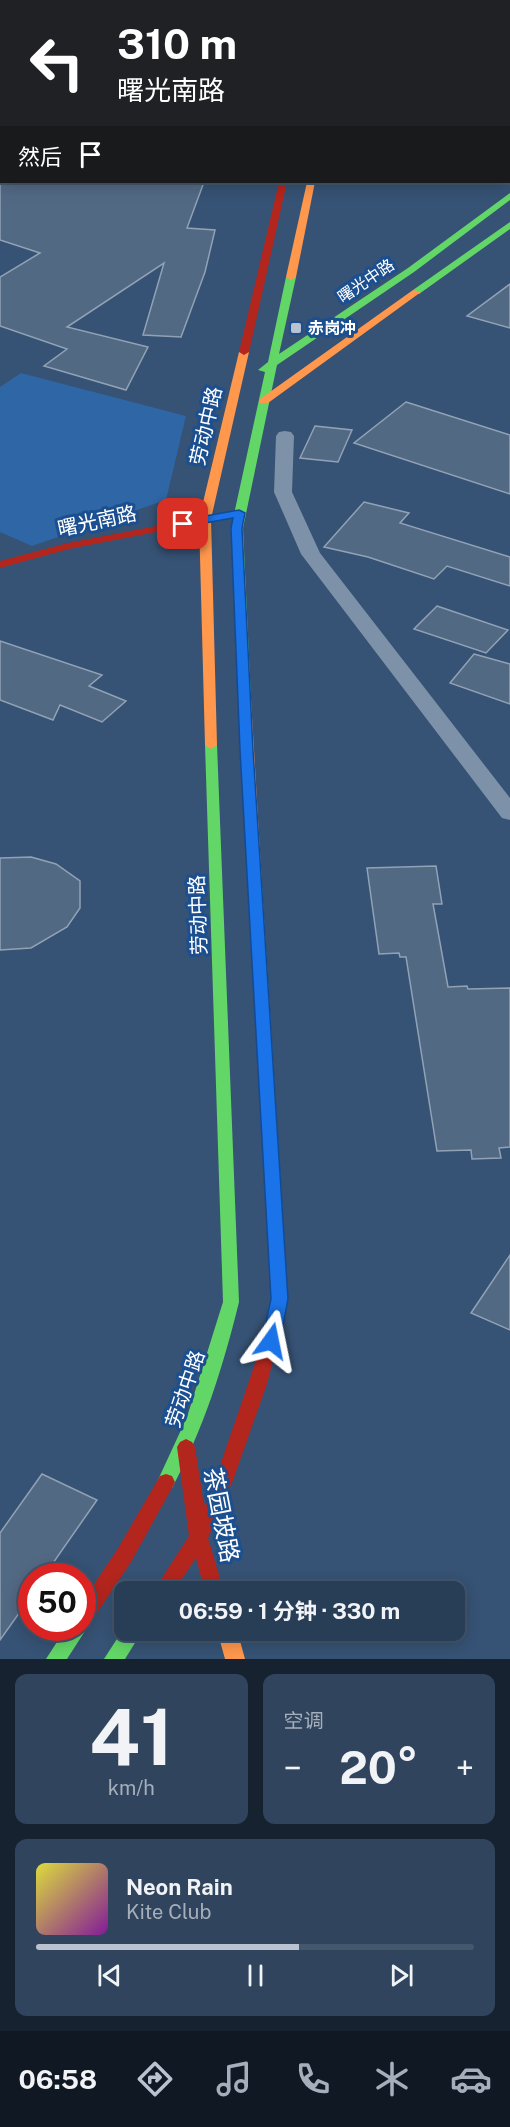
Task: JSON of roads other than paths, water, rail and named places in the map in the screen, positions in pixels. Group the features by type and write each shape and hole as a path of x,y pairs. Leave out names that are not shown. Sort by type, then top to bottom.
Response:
{"main road":[{"name":"劳动中路","path":"96,1598 124,1556 186,1447 217,1357 231,1302 205,526 283,183"},
{"path":"170,1581 199,1538 246,1422 271,1341 280,1299 247,750 237,528 311,183"},
{"name":"曙光中路","path":"235,388 411,270 510,196"},
{"name":"曙光中路","path":"264,401 510,225"},
{"name":"曙光南路","path":"1,579 80,556 205,526 239,513"},
{"name":"曙光南路","path":"3,561 68,546 205,526 237,528"},
{"path":"3,561 33,570"},
{"name":"茶园坡路","path":"186,1447 199,1538 212,1581"},
{"path":"56,1659 68,1641"},
{"path":"114,1659 126,1641"},
{"path":"230,1641 234,1659"}],"street":[{"path":"285,436 283,492 311,554 510,813"}],"place":[{"name":"赤岗冲","path":"296,328"}]}
